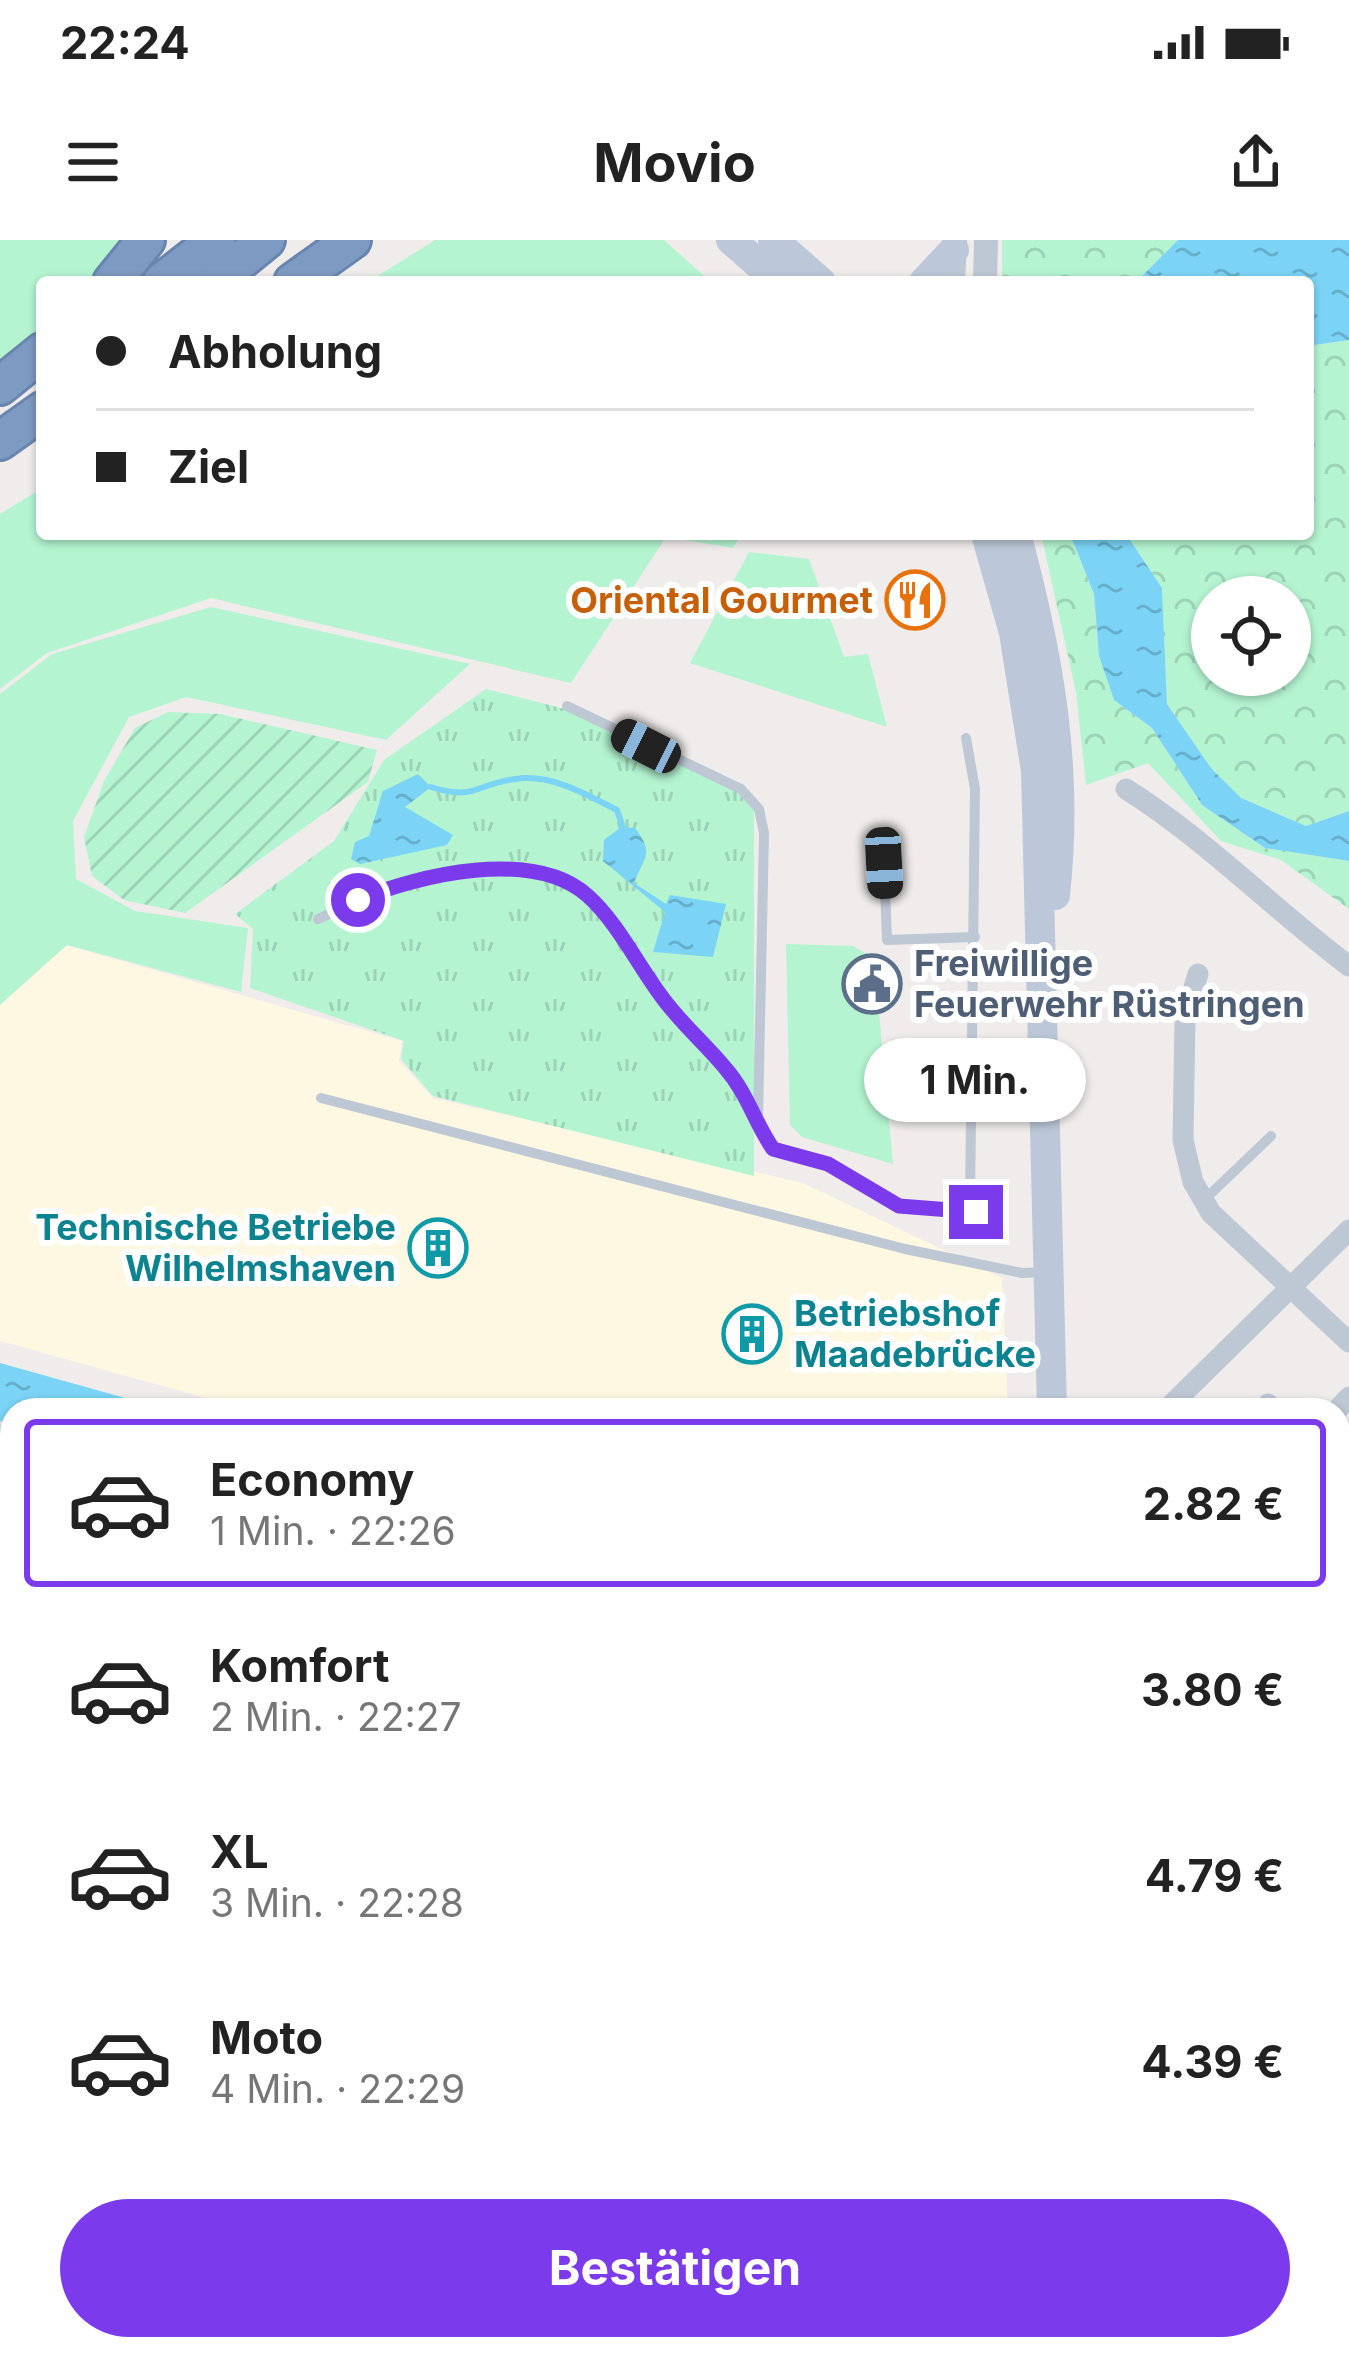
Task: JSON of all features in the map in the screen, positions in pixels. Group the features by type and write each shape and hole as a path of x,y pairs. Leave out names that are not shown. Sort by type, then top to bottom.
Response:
{"highway":[{"path":"117,276 146,240"},
{"path":"170,276 216,240"},
{"path":"221,276 266,240"},
{"path":"301,276 352,240"},
{"path":"0,386 36,357"},
{"path":"0,404 36,377"},
{"path":"0,440 36,415"},
{"path":"0,461 36,441"}],"main road":[{"path":"731,240 771,276"},
{"path":"773,240 813,276"},
{"path":"929,276 954,245"},
{"path":"987,540 1030,713 1044,968 1052,1398"},
{"path":"1018,540 1046,653 1061,747 1062,832 1044,968"}],"street":[{"path":"985,276 986,240"},
{"path":"953,276 954,245"},
{"path":"1126,790 1179,823 1272,908 1349,966"},
{"path":"1198,974 1185,1018 1183,1140 1203,1201 1349,1342"},
{"path":"1178,1398 1349,1230"}],"lane":[{"path":"567,706 741,790 759,809 764,833 758,1127"},
{"path":"318,919 384,889 499,867 541,871 569,882 591,898 683,1028 727,1069 773,1149 828,1164 899,1206 976,1212 970,1202 974,789 966,738"},
{"path":"884,863 887,940 975,938"},
{"path":"322,1098 905,1249 1022,1273 1048,1272"},
{"path":"1203,1201 1271,1136"}],"shaded area":[{"path":"66,945 402,1041 399,1061 433,1098 803,1183 1002,1278 1007,1398 206,1398 0,1341 0,1005"}],"green space":[{"path":"0,240 134,240 102,276 36,276 36,339 0,368"},
{"path":"435,240 664,240 704,276 378,276"},
{"path":"1002,240 1178,240 1142,276 1002,276"},
{"path":"1349,340 1349,811 1306,826 1241,798 1211,768 1167,704 1162,588 1130,540 1314,540 1314,345"},
{"path":"36,492 36,540 664,540 571,683 211,598 47,653 0,689 0,514"},
{"path":"684,540 738,540 733,548"},
{"path":"1042,540 1072,540 1094,594 1099,656 1114,700 1152,728 1202,805 1265,848 1349,861 1349,909 1281,860 1221,841 1148,763 1086,785 1076,692"},
{"path":"749,552 809,559 844,657 868,654 887,727 690,663"},
{"path":"211,607 470,664 386,740 186,697 129,717 73,821 76,879 135,911 248,928 241,992 67,945 0,1005 0,694 52,654"},
{"path":"486,689 565,709 738,792 754,811 754,1176 433,1096 401,1059 404,1041 250,988 253,929 235,914 334,841 384,760"},
{"path":"168,712 220,714 377,750 368,782 185,913 124,900 92,876 84,837 104,781 135,728"},
{"path":"786,944 853,946 874,958 893,1164 802,1137 790,1125"}],"water":[{"path":"1178,240 1349,240 1349,340 1314,345 1314,276 1142,276"},
{"path":"1072,540 1130,540 1162,588 1167,704 1211,768 1241,798 1306,826 1349,811 1349,861 1265,848 1202,805 1152,728 1114,700 1099,656 1094,594"},
{"path":"418,774 431,787 405,807 453,835 447,845 360,864 351,859 355,842 369,836 383,791"},
{"path":"621,827 635,828 646,850 634,883 666,904 670,895 726,904 713,957 653,952 665,912 603,861 604,840"},
{"path":"0,1363 125,1398 0,1398"}],"waterway":[{"path":"431,787 457,792 515,779 542,779 617,810 624,831"}],"place":[{"name":"Oriental Gourmet","path":"915,600"},
{"name":"Freiwillige Feuerwehr Rüstringen","path":"872,984"},
{"name":"Technische Betriebe Wilhelmshaven","path":"438,1248"},
{"name":"Betriebshof Maadebrücke","path":"752,1334"}],"route":[{"path":"358,900 422,879 499,867 541,871 569,882 591,898 683,1028 727,1069 773,1149 828,1164 899,1206 976,1212"}]}
